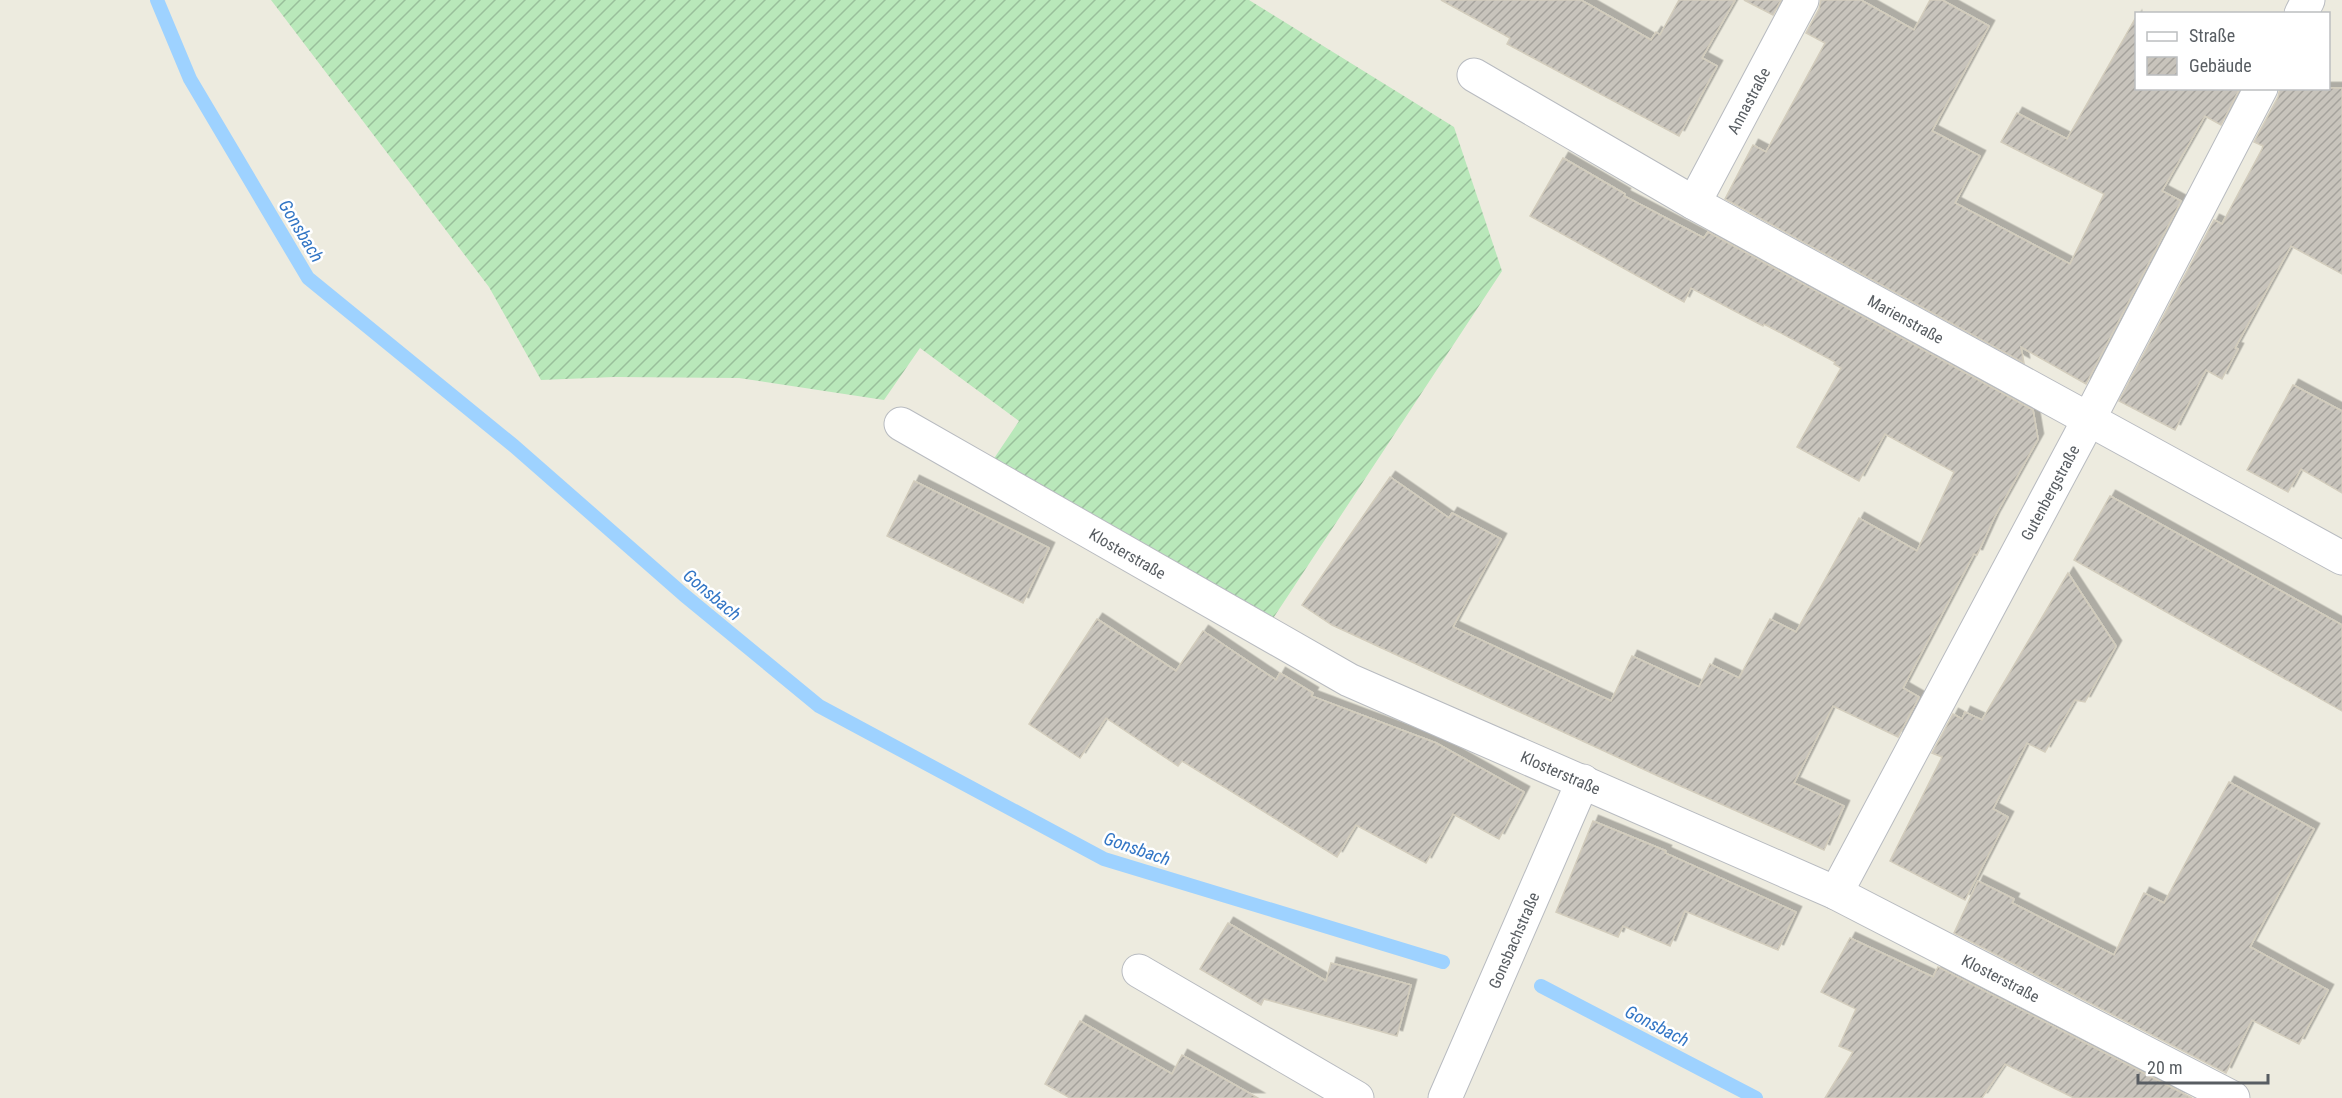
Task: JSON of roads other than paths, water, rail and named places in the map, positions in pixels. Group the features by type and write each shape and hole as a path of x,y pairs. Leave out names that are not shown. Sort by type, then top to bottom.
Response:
{"street":[{"name":"Annastraße","path":"1694,203 1802,0"},
{"name":"Marienstraße","path":"1474,75 1694,203 2342,558"},
{"name":"Gutenbergstraße","path":"1836,893 2088,420 2260,90"},
{"name":"Klosterstraße","path":"901,424 1348,680 1836,893 2233,1098"},
{"name":"Gonsbachstraße","path":"1445,1098 1583,781"},
{"path":"1139,971 1357,1098"}],"waterway":[{"name":"Gonsbach","path":"157,0 190,79 308,278 514,446 684,595 819,706 1104,859 1443,962"},
{"name":"Gonsbach","path":"1541,986 1756,1098"}]}
